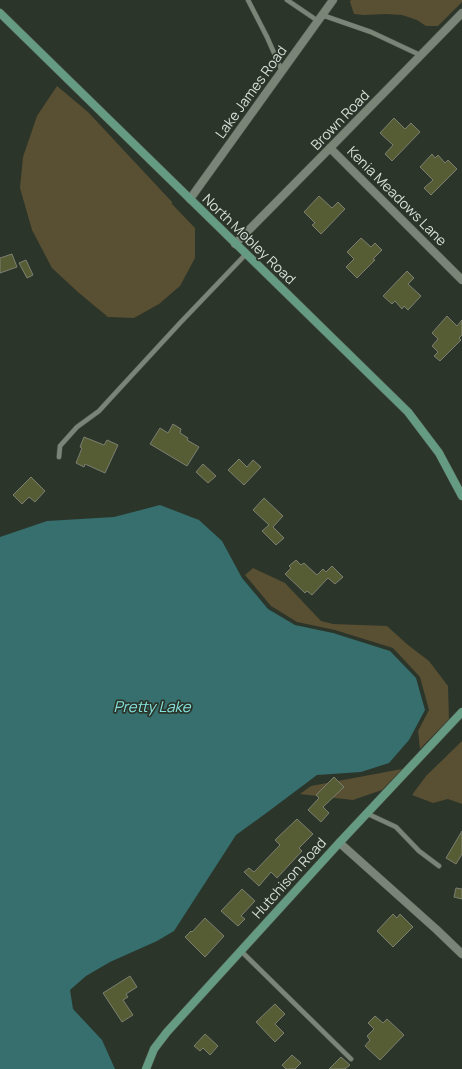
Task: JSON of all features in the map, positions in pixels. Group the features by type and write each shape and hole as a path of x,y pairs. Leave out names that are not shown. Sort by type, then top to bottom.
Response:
{"street":[{"name":"Lake James Road","path":"190,199 333,0"},
{"name":"North Mobley Road","path":"0,13 408,412 439,453 462,496"},
{"name":"Brown Road","path":"235,244 462,13"},
{"name":"Kenia Meadows Lane","path":"330,148 462,280"},
{"name":"Hutchison Road","path":"146,1069 154,1049 167,1032 366,813 462,712"},
{"path":"340,842 462,954"}],"lane":[{"path":"248,0 282,71"},
{"path":"287,0 320,18 371,32 420,55"},
{"path":"59,457 60,446 78,426 99,411 246,254"},
{"path":"366,813 396,827 419,851 439,866"},
{"path":"241,950 351,1059"}],"shaded area":[{"path":"351,0 462,0 462,2 438,26 426,26 417,20 402,15 354,14 350,2"},
{"path":"57,86 88,112 195,228 195,258 180,286 159,304 134,318 108,317 79,293 52,268 32,230 20,188 23,157 37,116"},
{"path":"253,568 285,583 321,621 333,624 387,626 429,661 448,686 449,719 420,749 418,731 429,710 420,677 393,648 335,630 297,622 271,606 245,575"},
{"path":"462,741 462,804 448,799 433,803 412,795 426,776"},
{"path":"404,767 382,790 353,800 300,794 311,786 402,769"}],"water":[{"name":"Pretty Lake","path":"160,505 199,520 222,541 242,578 268,609 295,625 333,633 390,651 416,678 425,710 409,740 389,763 361,772 317,775 236,835 174,931 157,941 110,962 86,976 70,990 73,1009 102,1040 115,1069 0,1069 0,537 47,521 114,517"}],"building":[{"path":"394,118 405,129 411,123 420,132 392,161 385,154 393,145 380,133"},
{"path":"432,154 435,158 438,155 445,163 448,160 457,169 431,195 424,188 433,180 420,167"},
{"path":"319,196 332,208 338,202 345,209 321,234 312,225 315,223 304,212"},
{"path":"361,238 371,247 375,243 382,250 373,259 375,260 357,278 346,267 354,259 347,252"},
{"path":"12,254 17,267 0,273 0,258"},
{"path":"26,260 33,275 27,278 19,263"},
{"path":"407,271 414,278 408,284 421,296 408,310 404,306 402,309 395,301 392,304 383,296"},
{"path":"447,316 457,326 462,320 462,335 459,338 461,340 440,361 434,356 438,352 432,346 438,339 432,333"},
{"path":"173,424 181,429 180,433 188,438 187,440 199,447 187,466 150,444 160,428 168,433"},
{"path":"84,437 104,445 107,440 118,445 105,473 85,464 84,467 76,463 82,448 80,447"},
{"path":"239,459 247,467 253,460 261,467 244,485 228,470"},
{"path":"203,464 216,476 208,483 196,472"},
{"path":"31,477 45,491 35,502 29,497 22,504 13,495"},
{"path":"264,498 283,516 273,527 284,538 276,545 262,531 269,525 253,510"},
{"path":"296,560 301,565 304,563 317,575 323,569 326,572 332,566 343,577 335,584 328,578 312,595 307,591 305,593 285,574 291,568 289,566"},
{"path":"334,777 344,787 323,807 329,813 321,822 308,810 319,798 316,795"},
{"path":"297,819 313,834 299,848 302,851 277,878 271,872 259,886 244,872 249,868 254,872 280,845 275,840"},
{"path":"462,831 462,854 456,864 446,858"},
{"path":"456,888 462,889 462,899 454,897"},
{"path":"242,889 255,901 241,916 245,919 238,926 221,911"},
{"path":"393,914 397,918 400,914 413,927 393,947 377,931"},
{"path":"205,918 224,936 205,957 185,937"},
{"path":"130,976 137,987 126,994 128,997 123,1000 133,1015 122,1022 103,993"},
{"path":"275,1004 285,1014 275,1024 284,1033 275,1042 256,1022"},
{"path":"375,1016 383,1023 387,1019 404,1035 380,1060 365,1046 370,1040 367,1036 374,1029 368,1023"},
{"path":"205,1034 218,1046 210,1055 203,1048 200,1051 194,1046"},
{"path":"292,1055 301,1063 295,1069 286,1069 282,1065"},
{"path":"341,1057 350,1065 345,1069 329,1069"}]}
